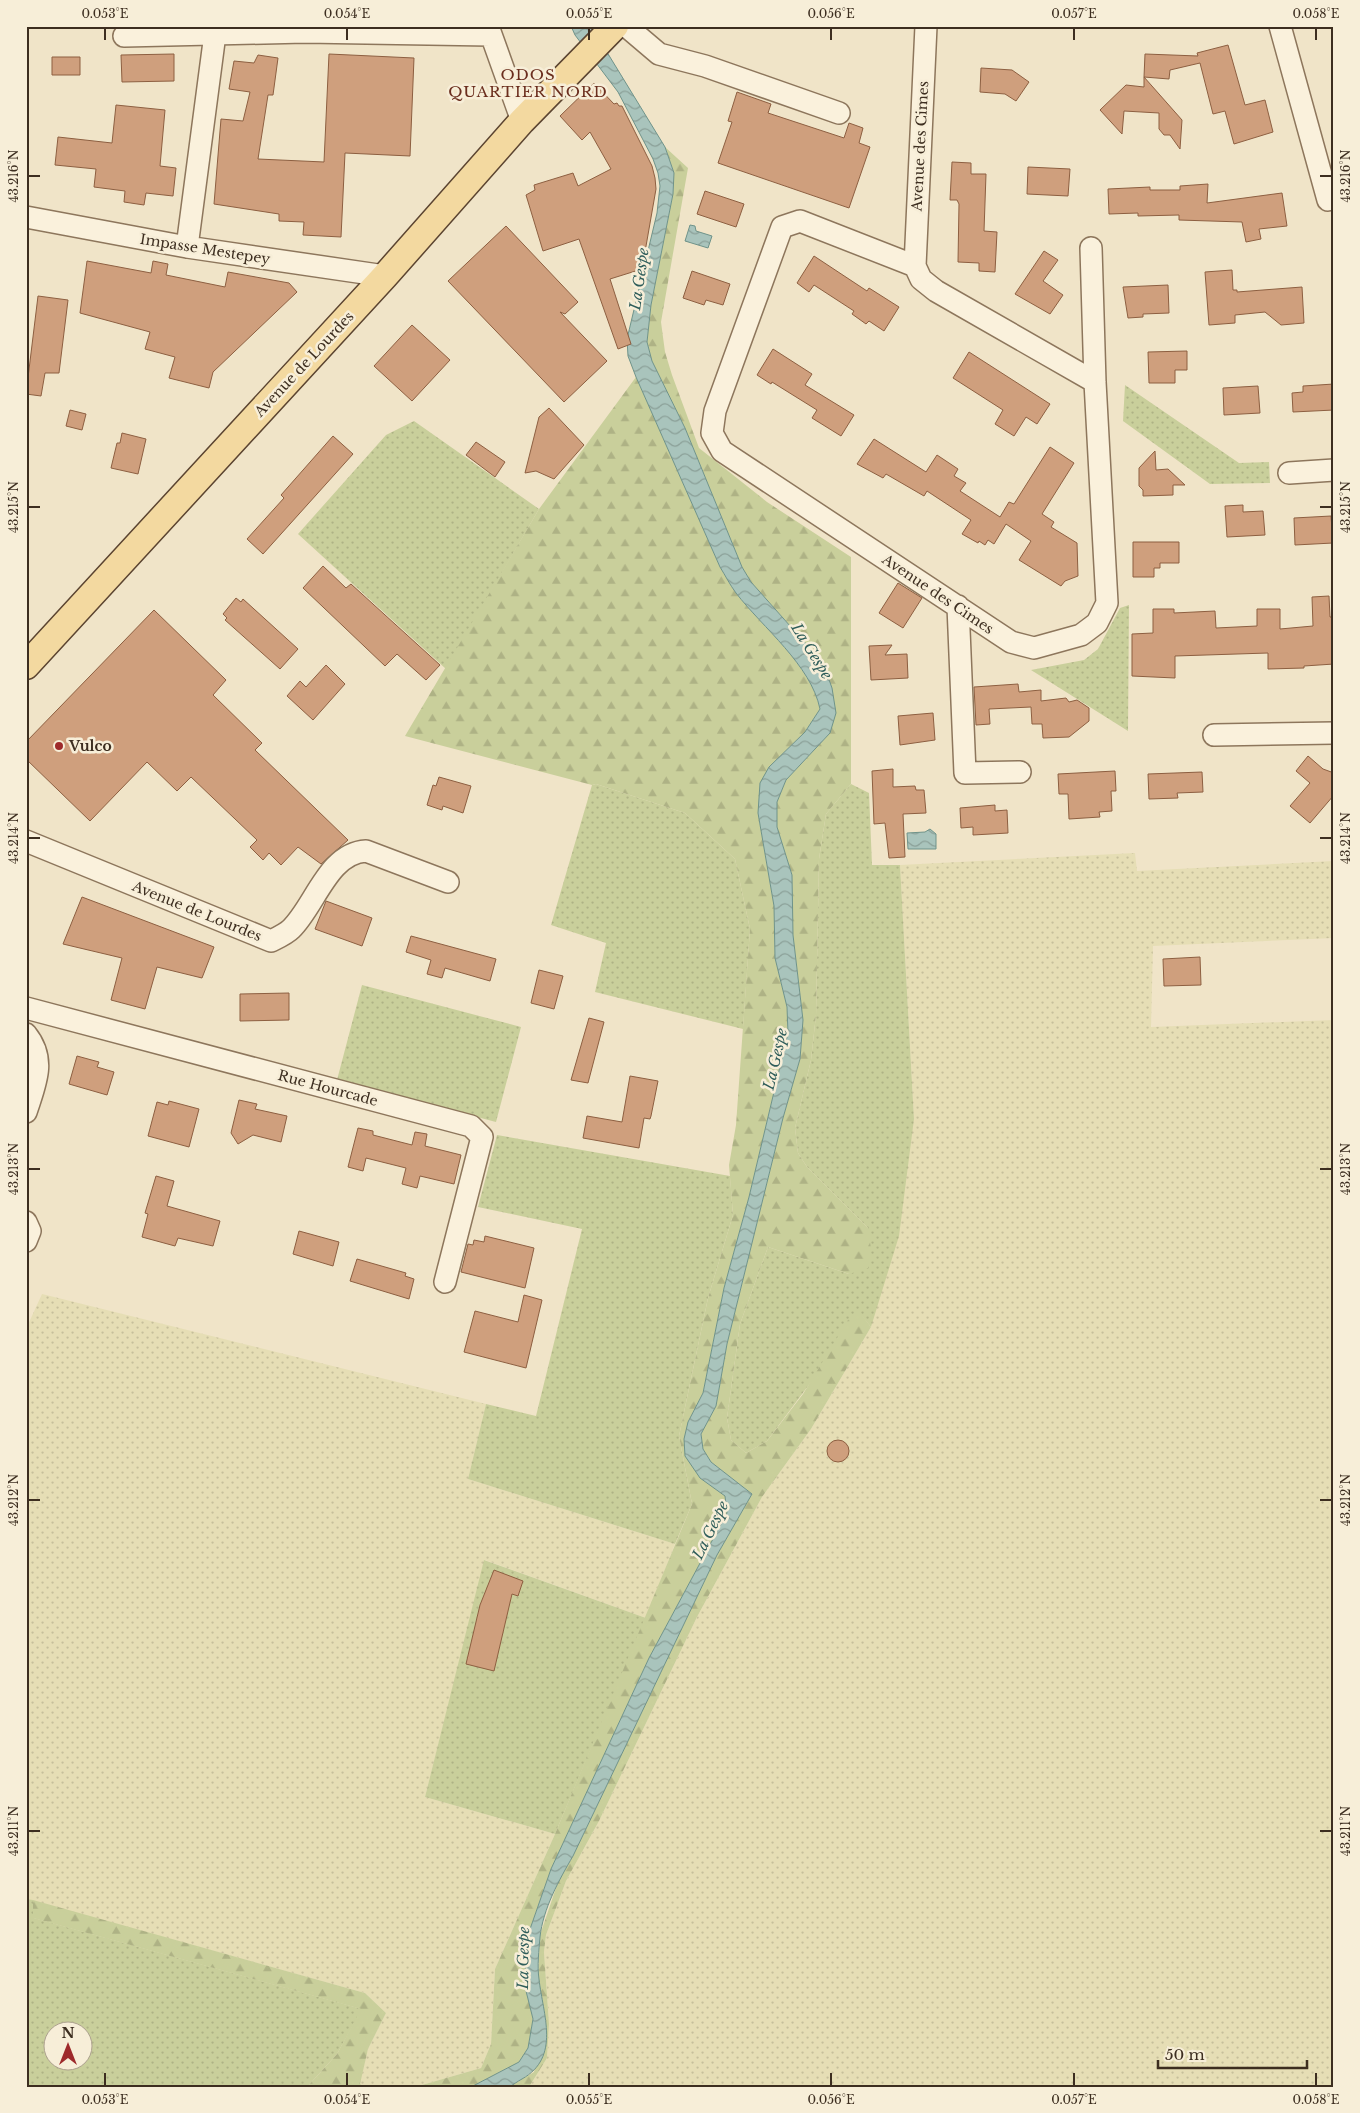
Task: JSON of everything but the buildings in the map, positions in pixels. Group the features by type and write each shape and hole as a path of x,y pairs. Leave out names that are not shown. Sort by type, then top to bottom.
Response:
{"main road":[{"name":"Avenue de Lourdes","path":"26,666 385,276 522,121 580,62 617,28"}],"street":[{"name":"Avenue des Cimes","path":"926,26 915,266 800,221 782,227 715,411 712,433 722,451 1011,642 1034,648 1081,635 1097,623 1107,603 1095,382 1091,248"},
{"path":"1280,26 1328,200"},
{"path":"617,28 658,54 704,66 839,113"},
{"path":"124,36 489,30 522,121"},
{"path":"187,247 215,34"},
{"name":"Impasse Mestepey","path":"26,217 187,247 385,276"},
{"path":"915,266 921,279 936,291 1095,382"},
{"path":"1289,473 1334,470"},
{"path":"958,606 965,773 1020,772"},
{"path":"1214,736 1334,733"},
{"name":"Avenue de Lourdes","path":"26,841 271,941 291,930 339,862 355,852 366,851 448,882"},
{"name":"Rue Hourcade","path":"26,1008 471,1126 482,1137 445,1282"},
{"path":"26,1034 38,1053 40,1065 26,1112"},
{"path":"26,1222 30,1231 26,1241"}],"shaded area":[{"path":"1135,853 1137,871 1334,861 1334,938 1153,946 1151,1027 1334,1020 1334,2087 529,2087 547,2058 549,2024 544,1952 546,1935 566,1881 599,1821 697,1617 762,1497 811,1429 871,1327 914,1119 900,865"},
{"path":"42,1294 486,1404 468,1479 675,1544 646,1618 485,1560 425,1797 555,1834 495,1969 491,2044 481,2068 415,2087 364,2087 359,2084 368,2049 386,2013 365,1993 26,1899 26,1329"}],"green space":[{"path":"665,147 688,168 661,322 665,352 699,448 767,502 851,557 851,784 826,814 819,859 816,1015 811,1060 795,1128 798,1153 807,1167 868,1228 871,1249 868,1268 849,1274 768,1247 740,1324 727,1418 731,1440 746,1453 767,1441 803,1394 848,1320 861,1314 871,1327 811,1429 762,1497 697,1617 599,1821 566,1881 546,1935 544,1952 549,2024 547,2058 529,2087 509,2087 534,2072 546,2023 538,1977 540,1935 559,1879 573,1856 717,1555 752,1494 711,1462 703,1449 701,1434 716,1406 727,1344 783,1118 800,1059 803,1020 793,935 792,875 777,827 777,802 786,780 830,733 823,663 751,582 742,567 685,428 652,361 647,342 651,305 673,194 674,173"},
{"path":"636,377 720,567 736,593 797,662 815,693 820,709 805,732 769,767 758,813 774,906 775,958 787,1007 788,1033 749,1197 724,1288 703,1393 688,1422 700,1478 725,1496 727,1513 649,1658 551,1869 529,1932 524,1983 533,2019 528,2048 519,2062 471,2087 415,2087 481,2068 491,2044 495,1969 555,1834 692,1504 679,1436 708,1298 733,1215 729,1165 736,1125 750,929 735,859 685,813 596,784 592,785 405,736 539,509"},
{"path":"1125,385 1239,463 1269,462 1270,483 1210,484 1123,421"},
{"path":"414,421 539,509 446,669 298,534 386,435"},
{"path":"1129,605 1128,731 1031,670 1084,660 1098,649 1120,608"},
{"path":"596,784 685,813 735,859 750,929 743,1029 595,992 606,943 551,925 592,785"},
{"path":"851,784 869,793 872,865 900,865 914,1119 899,1236 871,1327 861,1315 767,1441 746,1453 731,1440 727,1418 740,1324 768,1247 849,1274 868,1228 807,1167 798,1153 795,1128 811,1060 816,1015 819,859 826,814"},
{"path":"362,985 521,1027 496,1122 337,1080"},
{"path":"497,1135 730,1176 733,1215 708,1298 679,1436 692,1504 675,1544 468,1479 486,1404 536,1416 582,1229 478,1207"},
{"path":"484,1560 646,1618 555,1834 425,1797"},
{"path":"26,1899 33,1900 34,1918 362,2009 337,2054 307,2087 26,2087"},
{"path":"33,1900 365,1993 386,2013 368,2049 360,2084 364,2087 307,2087 337,2054 361,2009 33,1918"}],"water":[{"name":"La Gespe","path":"571,26 591,26 665,147 674,173 673,194 651,305 647,342 652,361 685,428 742,567 751,582 823,663 832,688 836,713 830,733 786,780 777,802 777,827 792,875 793,935 803,1020 800,1059 783,1118 727,1344 716,1406 701,1434 703,1449 711,1462 752,1494 717,1555 548,1905 542,1926 538,1958 538,1974 547,2034 546,2047 542,2059 534,2070 509,2087 471,2087 519,2062 528,2048 533,2019 524,1983 529,1932 551,1869 649,1658 727,1513 725,1496 700,1478 685,1456 684,1439 688,1422 703,1393 724,1288 749,1197 788,1033 787,1007 775,958 774,906 758,813 760,783 769,767 805,732 820,709 815,693 797,662 736,593 720,567 628,356 627,339 657,213 660,186 658,173 653,159 618,92 575,35"},
{"path":"690,225 695,226 696,231 712,236 708,248 685,241"},
{"path":"930,829 936,834 936,849 908,849 907,833 925,832"}],"place":[{"name":"Vulco","path":"59,746"}],"district":[{"name":"ODOS QUARTIER NORD","path":"528,82"}]}
